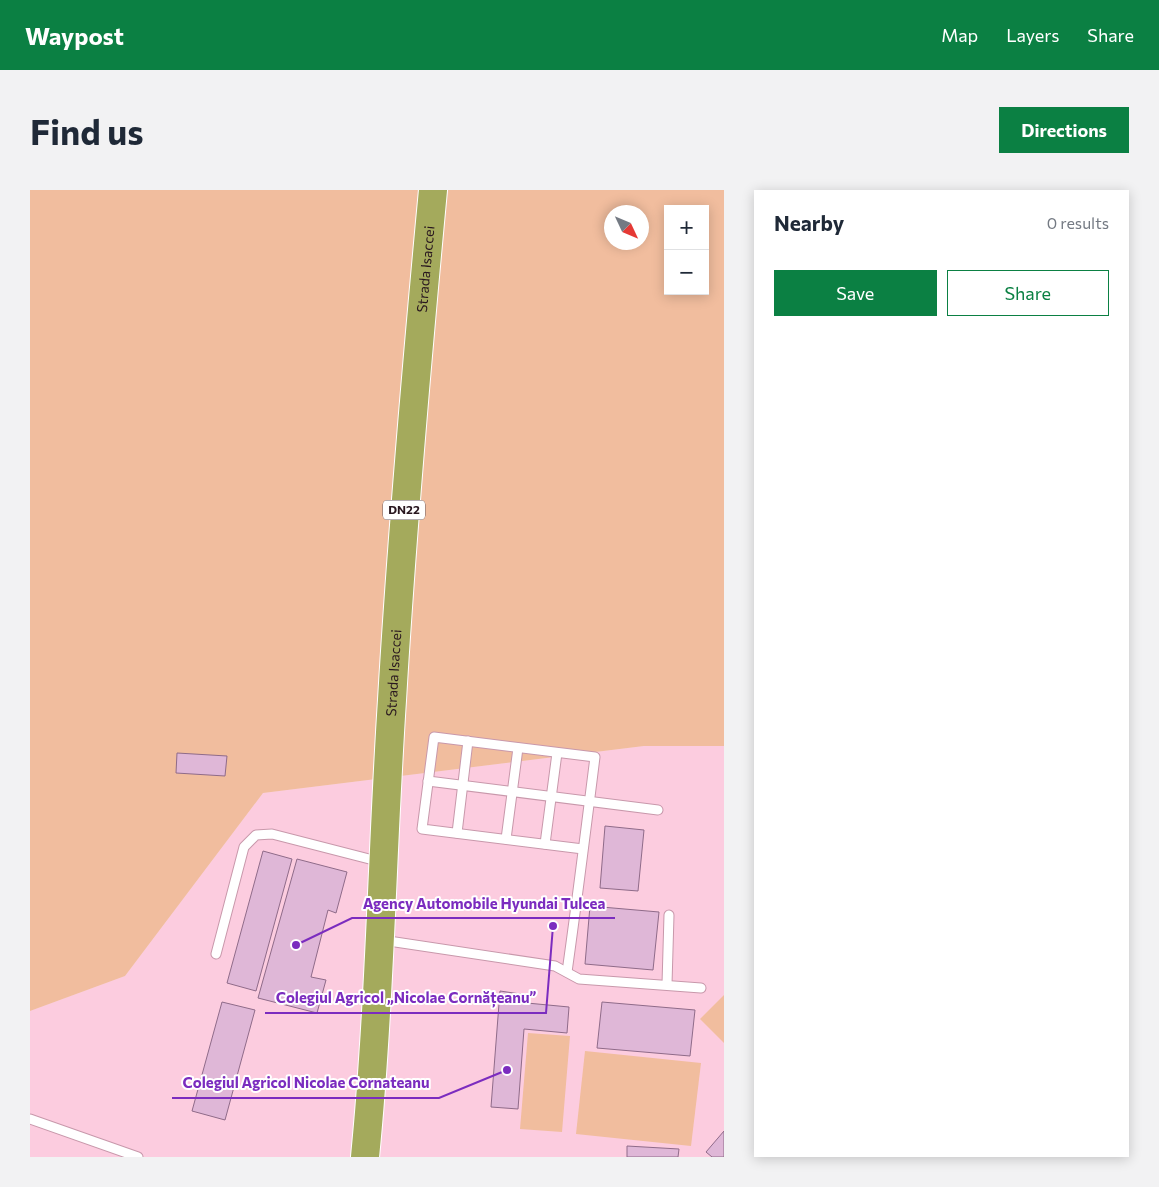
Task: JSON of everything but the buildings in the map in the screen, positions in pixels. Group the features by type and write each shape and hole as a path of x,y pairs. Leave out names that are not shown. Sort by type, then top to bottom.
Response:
{"highway":[{"name":"Strada Isaccei","path":"365,1157 374,1064 382,940 383,862 403,515 433,190"}],"lane":[{"path":"568,972 595,757 434,737 422,829 583,849"},
{"path":"456,833 468,741"},
{"path":"506,839 518,748"},
{"path":"545,844 557,752"},
{"path":"428,781 658,810"},
{"path":"216,954 244,847 256,835 272,834 383,862"},
{"path":"667,984 669,915"},
{"path":"382,940 555,966 579,979 701,988"},
{"path":"30,1119 138,1157"}],"shaded area":[{"path":"30,190 724,190 724,746 644,746 263,793 125,976 30,1011"},
{"path":"644,746 724,746 724,1157 30,1157 30,1011 125,976 263,793"},
{"path":"724,995 724,1043 700,1019"},
{"path":"528,1033 570,1036 562,1132 520,1129"},
{"path":"585,1051 701,1063 691,1146 576,1134"}],"place":[{"name":"Colegiul Agricol „Nicolae Cornățeanu”","path":"553,926"},
{"name":"Agency Automobile Hyundai Tulcea","path":"296,945"},
{"name":"Colegiul Agricol Nicolae Cornateanu","path":"507,1070"}]}
